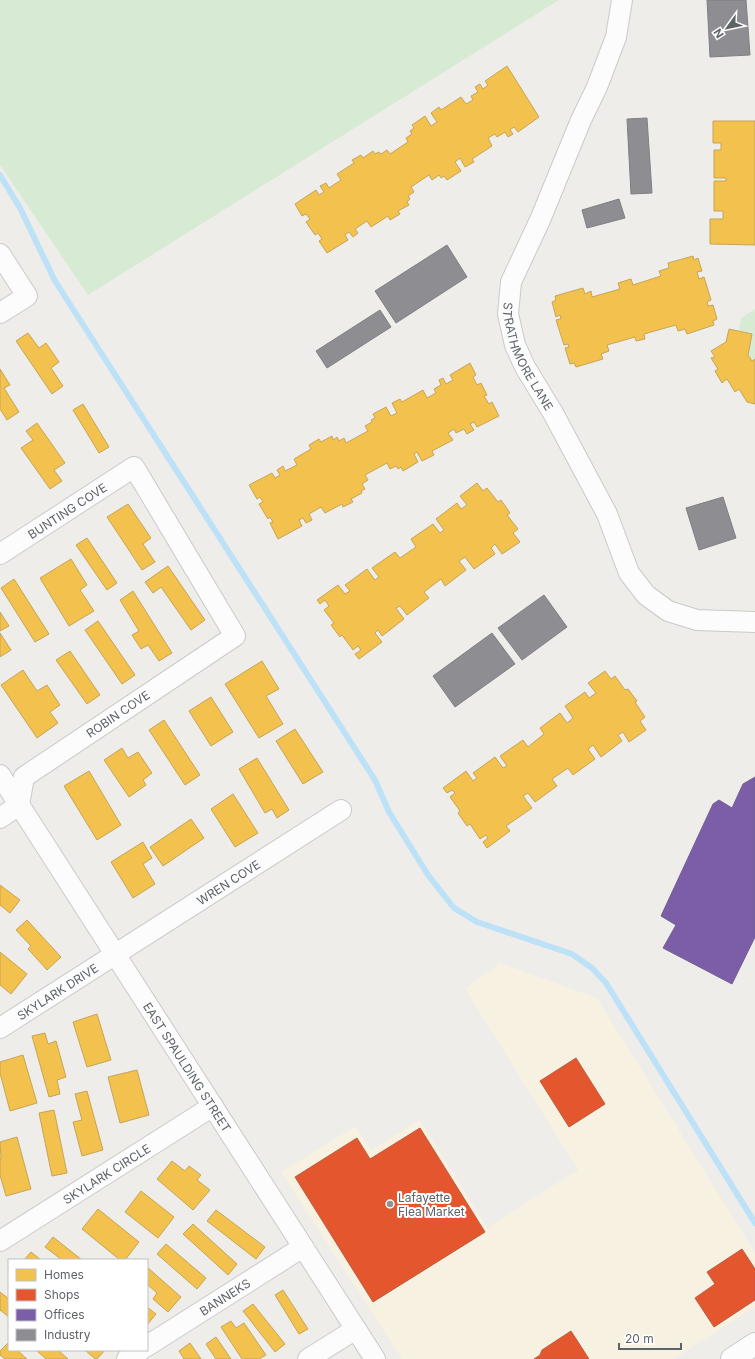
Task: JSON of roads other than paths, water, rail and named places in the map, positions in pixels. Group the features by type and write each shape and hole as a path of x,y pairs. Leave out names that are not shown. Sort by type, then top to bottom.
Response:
{"street":[{"name":"STRATHMORE LANE","path":"622,0 616,37 597,87 581,120 540,220 512,282 508,314 515,345 525,367 553,413 607,514 629,574 646,595 668,611 697,620 755,622"},
{"path":"0,254 26,296 0,313"},
{"name":"BUNTING COVE","path":"0,554 134,467 235,636"},
{"name":"ROBIN COVE","path":"19,805 24,777 235,636"},
{"name":"EAST SPAULDING STREET","path":"0,775 375,1359"},
{"path":"0,818 19,805"},
{"name":"WREN COVE","path":"115,954 341,810"},
{"name":"SKYLARK DRIVE","path":"0,1028 115,954"},
{"name":"SKYLARK CIRCLE","path":"0,1241 213,1106"},
{"name":"BANNEKS","path":"148,1345 303,1247"},
{"path":"308,1359 356,1329"},
{"path":"732,1359 755,1344"},
{"path":"127,1359 139,1351"}],"waterway":[{"path":"0,175 20,208 55,281 375,780 389,812 428,875 454,908 477,922 572,954 592,968 606,983 755,1223"}],"place":[{"name":"Lafayette Flea Market","path":"390,1204"}]}
